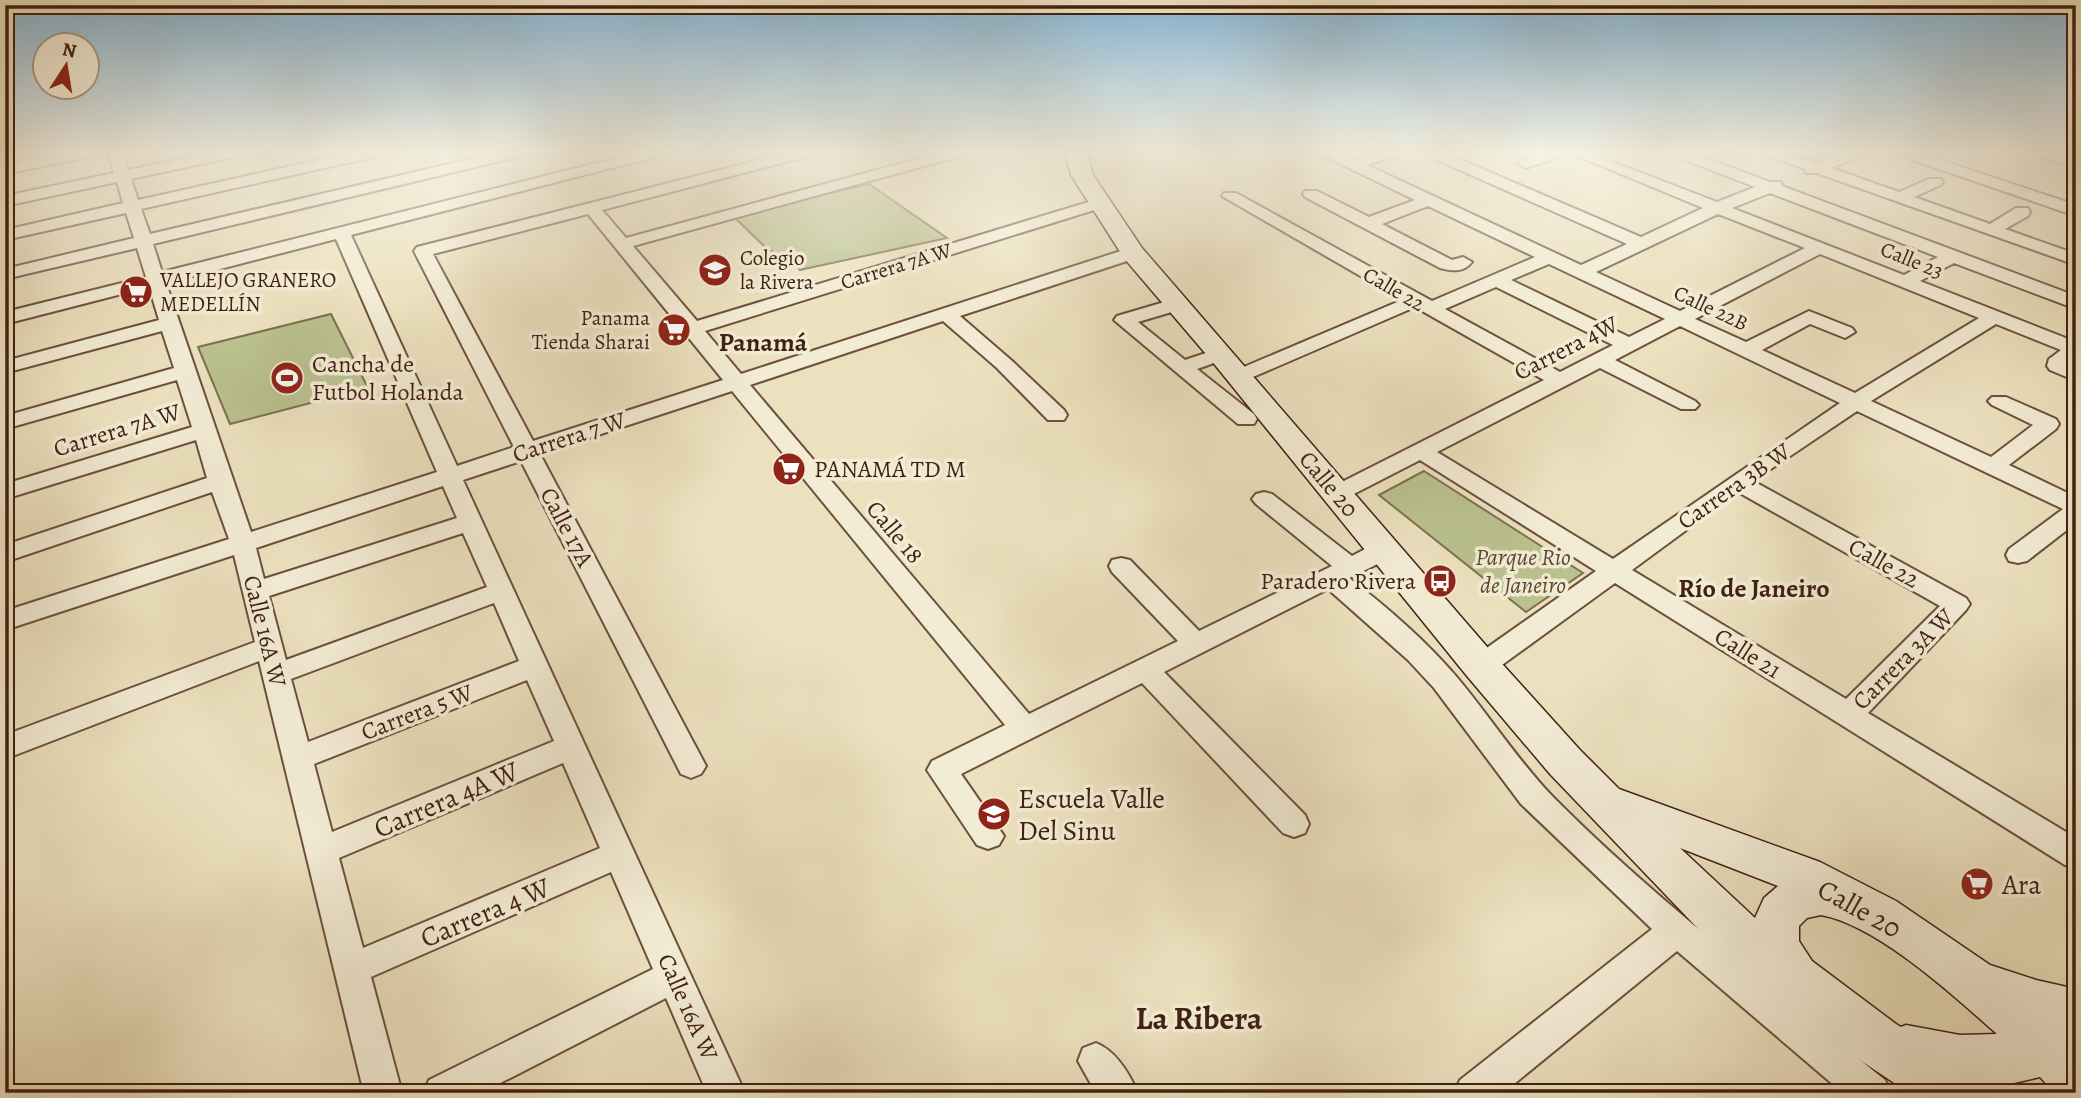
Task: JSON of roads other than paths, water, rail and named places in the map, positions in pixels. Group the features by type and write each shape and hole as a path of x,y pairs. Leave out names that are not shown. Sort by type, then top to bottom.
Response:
{"main road":[{"name":"Calle 20","path":"1101,203 1133,253 1553,748 1725,923 1878,1042 1956,1093"},
{"name":"Calle 20","path":"1605,802 1801,875 1856,902 1957,969 1996,989 2036,1004 2067,1046"},
{"path":"1805,987 1789,969 1779,950 1774,933 1776,917 1784,905 1806,896 1835,896 1856,902"},
{"path":"1878,1042 1916,1054 1955,1061 1990,1062 2022,1058 2067,1046"}],"street":[{"path":"5,235 145,203"},
{"path":"5,274 144,241 325,203"},
{"path":"5,318 341,232 414,203"},
{"path":"591,207 606,203"},
{"path":"622,244 771,203"},
{"name":"Carrera 7A W","path":"692,328 1100,203"},
{"name":"Calle 22","path":"1243,203 1559,380"},
{"path":"1329,203 1446,264 1454,266 1463,262"},
{"path":"1369,223 1421,203"},
{"name":"Calle 22B","path":"1437,203 2076,509"},
{"path":"1548,203 1641,244"},
{"name":"Calle 23","path":"1705,203 2075,349"},
{"path":"1581,272 1729,203"},
{"path":"1813,203 2076,303"},
{"path":"1917,203 2076,260"},
{"path":"2053,203 2076,211"},
{"name":"Calle 16A W","path":"133,206 220,482 243,544 383,1093"},
{"name":"Calle 18","path":"591,207 1024,729"},
{"name":"Calle 17A","path":"591,207 423,251 691,766"},
{"path":"1905,282 1957,258 1999,233 2022,212"},
{"name":"Calle 16A W","path":"341,232 726,1093"},
{"name":"Carrera 4W","path":"1336,494 1819,248"},
{"name":"Carrera 7 W","path":"5,621 1133,253"},
{"path":"1183,367 1230,365 1496,281 1550,257"},
{"path":"1496,281 1629,345"},
{"path":"1178,303 1124,320 1246,418"},
{"path":"946,314 1004,364 1056,415"},
{"path":"1746,350 1809,317 1845,332"},
{"name":"Carrera 3B W","path":"1481,666 1738,482 1855,402 1994,317"},
{"path":"5,367 170,323"},
{"path":"2075,349 2056,363 2076,375"},
{"path":"1600,360 1688,405"},
{"path":"5,424 185,371"},
{"path":"1993,467 2048,424 1998,401"},
{"name":"Carrera 7A W","path":"5,492 204,430"},
{"name":"Calle 21","path":"1420,452 2076,855"},
{"path":"5,554 220,482"},
{"name":"Calle 22","path":"1738,482 1957,604"},
{"path":"1264,499 1340,572 1444,682 1544,809 1677,930 1872,1093"},
{"path":"2018,555 2076,509"},
{"path":"255,591 471,522"},
{"path":"988,836 942,770 1385,550"},
{"path":"1121,566 1196,644"},
{"path":"276,674 501,591"},
{"name":"Carrera 3A W","path":"1848,715 1957,604"},
{"path":"5,747 269,647"},
{"name":"Carrera 5 W","path":"298,758 535,666"},
{"path":"1145,669 1294,824"},
{"name":"Carrera 4A W","path":"321,851 571,747"},
{"name":"Carrera 4 W","path":"351,969 620,855"},
{"path":"1473,1093 1677,930"},
{"path":"442,1093 674,976"},
{"path":"1096,1061 1119,1093"}],"place":[{"name":"Colegio la Rivera","path":"715,270"},
{"name":"VALLEJO GRANERO MEDELLÍN","path":"136,292"},
{"name":"Panama Tienda Sharai","path":"674,330"},
{"name":"Cancha de Futbol Holanda","path":"287,378"},
{"name":"PANAMÁ TD M","path":"789,469"},
{"name":"Paradero Rivera","path":"1440,581"},
{"name":"Escuela Valle Del Sinu","path":"994,814"},
{"name":"Ara","path":"1977,884"}],"district":[{"name":"Panamá","path":"763,342"},
{"name":"Río de Janeiro","path":"1754,588"},
{"name":"La Ribera","path":"1199,1018"}],"park label":[{"name":"Parque Rio de Janeiro","path":"1523,571"}]}
